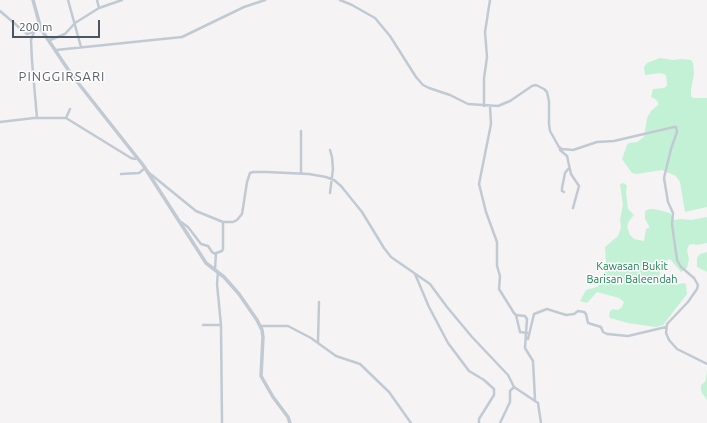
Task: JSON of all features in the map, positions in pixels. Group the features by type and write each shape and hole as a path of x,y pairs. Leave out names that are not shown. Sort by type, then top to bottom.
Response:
{"street":[{"path":"33,0 41,29 50,40 71,74 146,169 206,263 224,277 252,311 263,334 264,343 261,362 261,376 269,392 287,415 290,423"},
{"path":"68,0 81,47"},
{"path":"98,0 99,8"},
{"path":"50,40 65,34 74,25 99,8 122,0"},
{"path":"56,50 182,37 244,7 265,0"},
{"path":"340,0 374,18 390,36 416,77 423,85 468,104 484,106 504,104 536,85 544,89 547,92 549,101 550,131 560,150 567,156 571,174 579,186 573,208"},
{"path":"484,106 484,78 487,57 485,32 490,0"},
{"path":"0,11 27,34 41,29"},
{"path":"34,32 32,40 32,61 38,118"},
{"path":"490,106 491,124 479,184 486,212 497,242 497,266 500,276 499,289 516,315 520,332 527,333"},
{"path":"66,118 70,109"},
{"path":"0,122 38,118 66,118 131,158 138,158"},
{"path":"526,349 534,314 546,309 566,315 574,314 578,311 584,312 588,323 601,327 603,332 607,334 628,336 666,326 688,302 698,285 694,278 681,268 677,260 672,224 673,213 668,202 664,178 677,132 676,127 614,141 597,142 573,150 560,148"},
{"path":"301,131 302,173"},
{"path":"330,150 333,163 330,193"},
{"path":"564,192 562,188 565,173 569,168"},
{"path":"121,174 139,173 146,169"},
{"path":"146,169 196,211 223,222 233,222 242,214 246,187 250,173 256,171 302,173 331,178 341,186 362,212 391,257 415,274 425,279 436,290 472,337 508,374 514,387 538,402 541,423"},
{"path":"180,222 188,227 201,244 208,246 212,252 216,254"},
{"path":"216,254 223,250 223,222"},
{"path":"216,254 221,325 222,423"},
{"path":"415,274 428,307 448,343 469,371 484,380 494,389 494,395 479,419 479,423"},
{"path":"318,342 319,302"},
{"path":"516,315 525,316 527,318 526,349 533,361 535,399"},
{"path":"203,325 221,325"},
{"path":"260,326 288,326 318,342 336,356 360,364 393,396 411,423"},
{"path":"666,326 667,336 677,349 707,364"},
{"path":"500,423 510,402 510,391 514,387"}],"green space":[{"path":"660,58 691,60 693,63 694,74 691,96 693,98 707,98 707,207 685,212 680,182 676,176 662,170 637,174 632,173 622,159 629,143 637,142 644,137 647,118 651,111 658,105 658,102 651,97 653,89 664,88 667,85 666,75 661,73 645,75 644,67 647,63"},
{"name":"Kawasan Bukit Barisan Baleendah","path":"624,183 627,186 626,192 628,209 634,215 629,221 627,227 630,235 634,239 644,241 646,229 649,228 645,219 645,211 649,209 670,213 674,220 691,220 707,217 707,243 689,245 687,250 689,259 687,268 681,272 670,259 662,265 659,276 673,285 686,284 687,294 663,325 656,327 628,323 610,318 610,311 613,309 618,310 622,307 624,302 619,298 597,292 587,303 580,301 586,290 597,287 602,282 606,262 605,247 618,236 621,228 620,219 623,205 620,184"},
{"name":"Kawasan Bukit Barisan Baleendah","path":"707,252 707,272 697,267 697,258 700,254"},
{"path":"707,370 707,400 702,393 701,385 705,382"}],"district":[{"name":"PINGGIRSARI","path":"62,77"}]}
